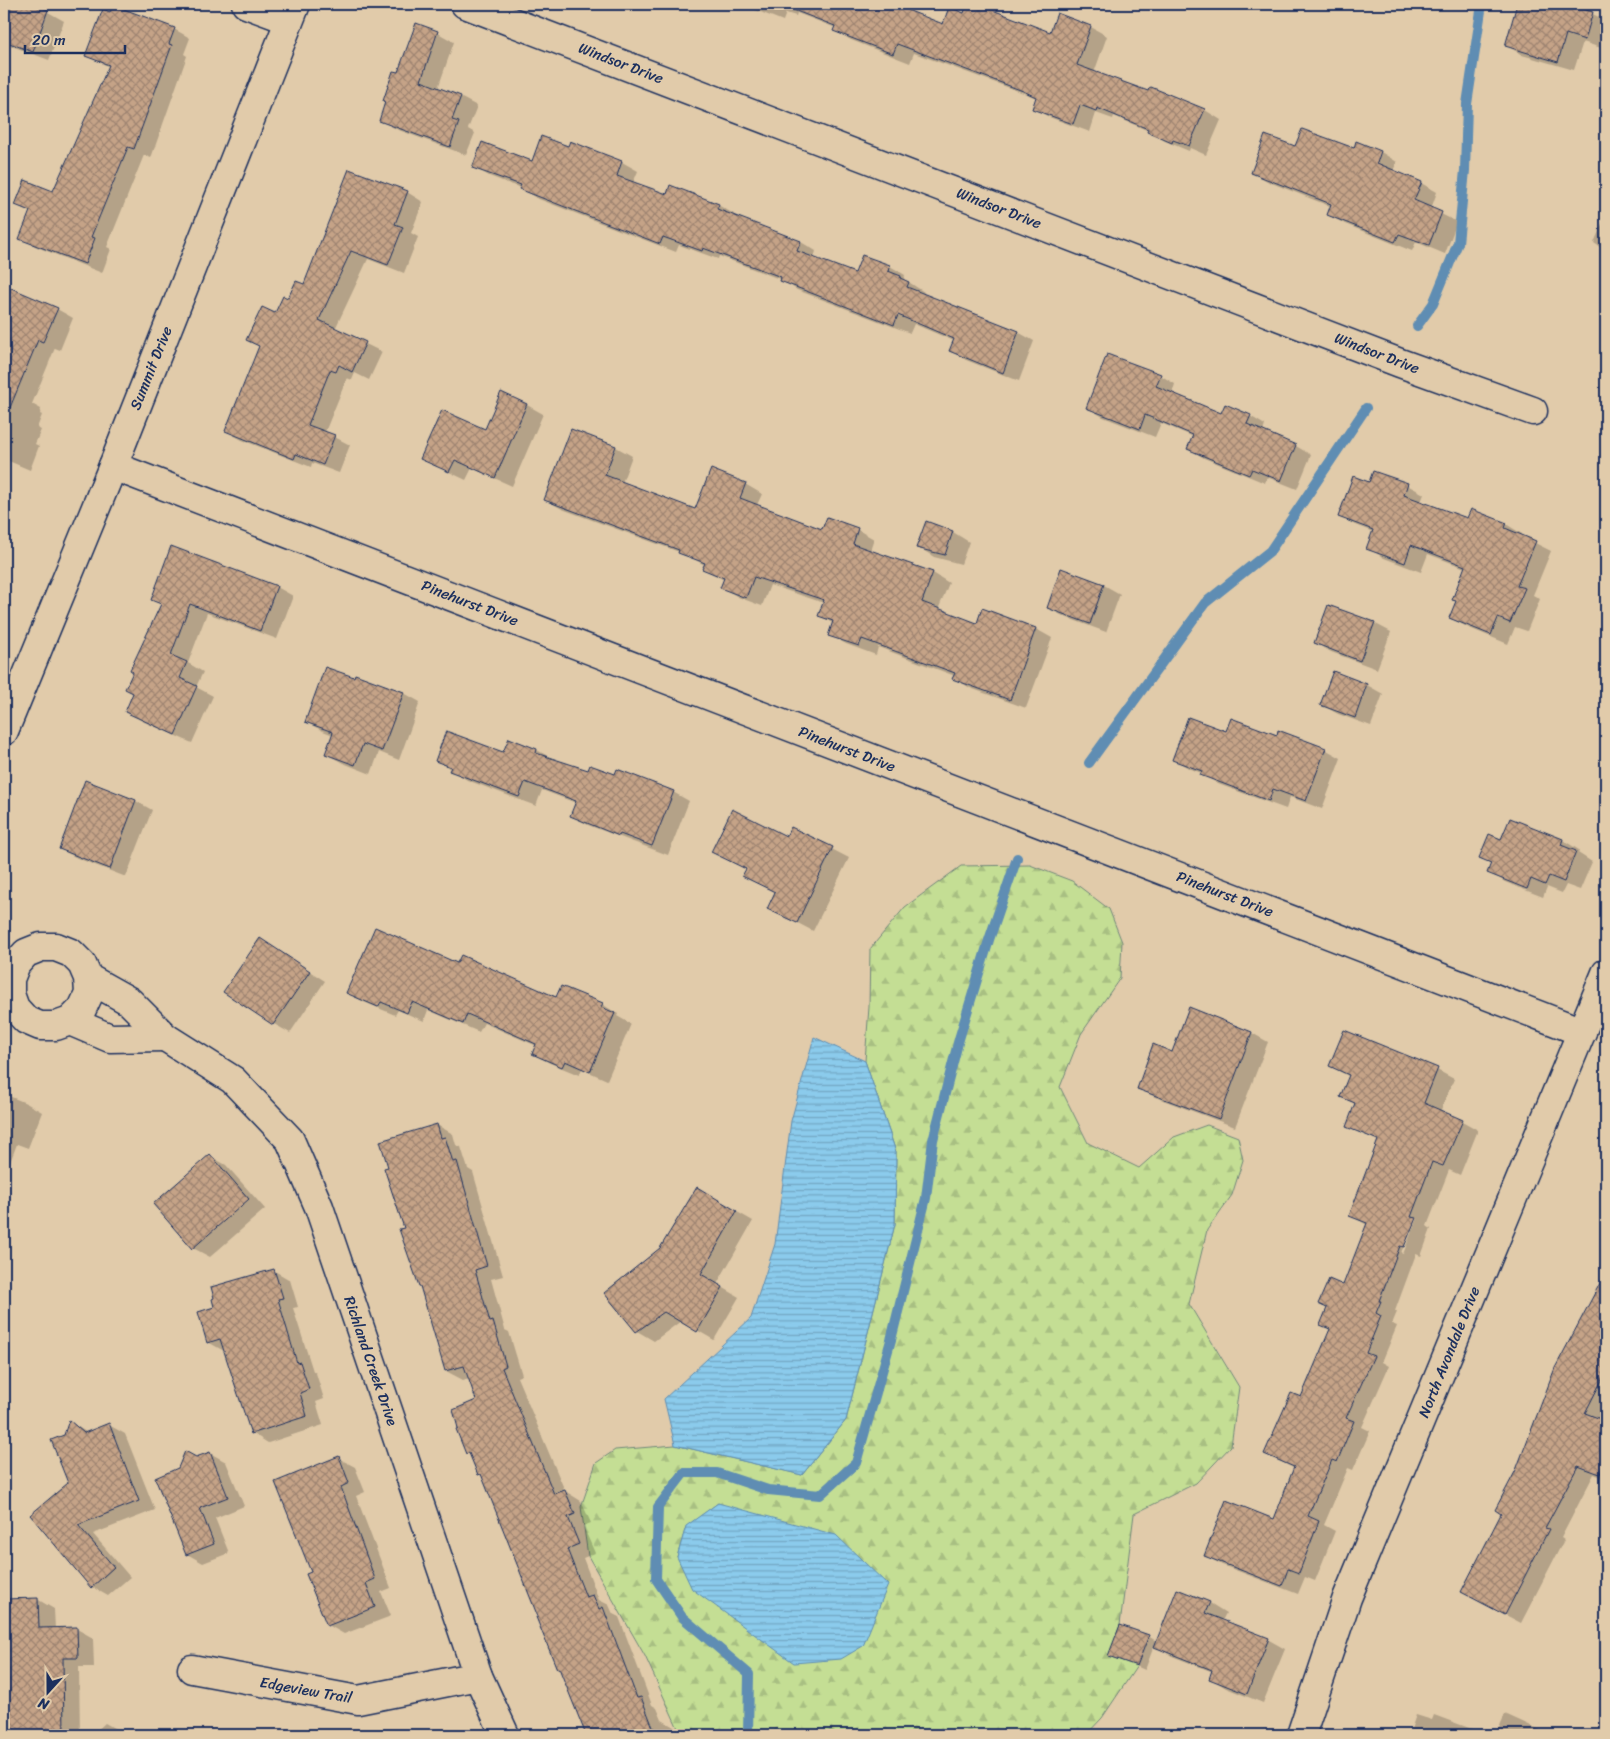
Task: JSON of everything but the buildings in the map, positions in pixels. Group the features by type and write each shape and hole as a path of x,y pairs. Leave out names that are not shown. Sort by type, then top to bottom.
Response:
{"street":[{"path":"246,4 292,12"},
{"name":"Windsor Drive","path":"465,4 1400,363 1533,411"},
{"name":"Summit Drive","path":"4,731 11,692 112,466 292,12"},
{"name":"Pinehurst Drive","path":"112,466 1582,1032"},
{"name":"Richland Creek Drive","path":"70,1021 56,1026 40,1026 26,1020 15,1008 7,993 16,964 15,950 56,947 71,953 82,964 88,978 129,1001 165,1037 233,1080 290,1140 318,1207 478,1676 505,1735"},
{"name":"North Avondale Drive","path":"1301,1735 1347,1598 1606,973"},
{"path":"88,978 89,994 82,1010 70,1021 110,1038 165,1037"},
{"name":"Edgeview Trail","path":"192,1669 358,1700 478,1676"}],"green space":[{"path":"1030,865 1072,881 1109,909 1122,942 1120,978 1081,1034 1060,1087 1088,1143 1139,1168 1174,1137 1207,1125 1238,1137 1243,1160 1232,1195 1207,1230 1189,1304 1239,1387 1231,1446 1196,1483 1134,1514 1120,1625 1109,1656 1137,1666 1102,1718 1086,1735 681,1735 645,1656 588,1556 581,1507 596,1463 615,1450 675,1445 802,1475 846,1420 895,1224 896,1152 865,1061 869,1007 870,949 905,907 961,866","holes":["718,1503 677,1557 686,1527"]}],"water":[{"path":"814,1037 865,1061 896,1152 895,1224 846,1420 802,1475 675,1445 664,1399 751,1318 775,1244 791,1121"},
{"path":"718,1503 836,1535 888,1585 863,1646 841,1659 794,1663 692,1589 677,1557 686,1526"}],"waterway":[{"path":"1417,326 1433,304 1458,243 1465,170 1467,104 1482,4"},
{"path":"1089,763 1205,603 1270,551 1366,408"},
{"path":"748,1735 749,1674 682,1617 656,1579 658,1507 684,1473 717,1473 768,1490 820,1495 856,1463 891,1340 926,1198 933,1140 959,1039 989,940 1017,858"}]}
